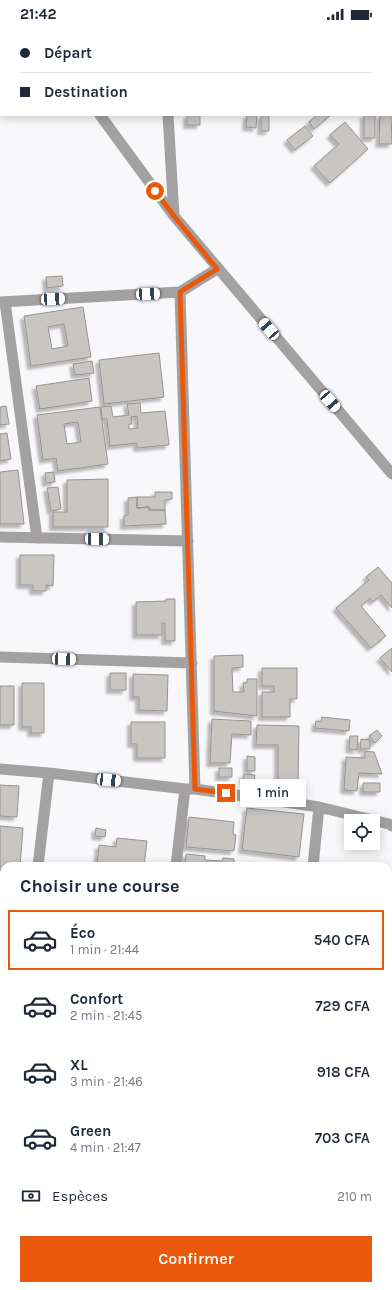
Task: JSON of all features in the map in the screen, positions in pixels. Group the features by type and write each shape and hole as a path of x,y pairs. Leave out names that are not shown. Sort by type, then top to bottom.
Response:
{"street":[{"path":"101,116 174,216 217,269 392,474"},
{"path":"168,116 174,216"},
{"path":"37,538 3,302 180,292 217,269"},
{"path":"177,862 190,789 192,663 180,292"},
{"path":"0,537 188,541"},
{"path":"0,657 192,663"},
{"path":"0,769 190,789 319,807 392,826"},
{"path":"38,862 49,774"},
{"path":"313,862 319,807"}],"building":[{"path":"187,116 200,116 200,125 187,125"},
{"path":"247,116 257,116 256,128 246,127"},
{"path":"261,116 269,116 269,131 261,131"},
{"path":"316,116 330,116 314,129 309,122"},
{"path":"364,116 375,116 375,138 364,138"},
{"path":"380,116 391,116 392,144 379,144"},
{"path":"345,122 368,149 330,183 314,166 339,144 330,135"},
{"path":"305,126 313,136 295,150 287,140"},
{"path":"62,276 63,286 47,288 46,277"},
{"path":"83,307 91,357 31,366 24,316","holes":["64,324 68,346 52,349 48,327"]},
{"path":"159,353 164,397 104,404 99,360"},
{"path":"92,361 94,373 75,375 73,364"},
{"path":"89,378 92,401 40,409 36,386"},
{"path":"140,403 141,413 165,411 169,445 137,448 137,443 110,446 107,419 102,419 101,407 111,406 113,417 129,415 127,404","holes":["137,416 138,428 129,429 129,424 132,424 131,417"]},
{"path":"6,406 9,424 0,425 0,407"},
{"path":"100,407 108,464 58,471 56,458 43,460 37,415","holes":["78,422 81,442 67,444 64,424"]},
{"path":"7,433 11,459 0,461 0,434"},
{"path":"18,470 24,524 0,524 0,472"},
{"path":"54,472 55,482 46,483 45,473"},
{"path":"108,479 108,527 53,527 53,512 67,512 67,480"},
{"path":"58,487 61,509 51,511 47,488"},
{"path":"155,492 172,492 172,499 165,500 165,510 149,510 149,507 137,508 137,497 155,497"},
{"path":"137,497 137,508 149,507 149,510 165,510 166,524 124,526 124,516 128,515 128,498"},
{"path":"20,555 54,555 53,586 46,585 46,591 33,591 33,585 20,585"},
{"path":"378,567 392,583 392,608 381,595 373,602 370,598 361,606 386,636 371,648 336,608 369,580 366,577"},
{"path":"166,599 175,599 175,641 165,641 165,623 162,623 162,635 136,635 136,602 166,601"},
{"path":"392,648 392,672 380,658"},
{"path":"243,655 243,667 232,668 233,692 244,692 243,683 247,683 247,679 257,679 257,716 214,711 214,656"},
{"path":"262,668 297,668 297,699 290,699 290,717 262,717 262,692 274,692 274,686 262,686"},
{"path":"110,673 126,673 126,690 110,690"},
{"path":"133,674 168,675 167,711 139,710 139,697 133,697"},
{"path":"22,683 44,683 44,733 31,733 31,727 22,727"},
{"path":"0,686 14,686 14,725 0,725"},
{"path":"322,717 350,720 349,731 315,728 316,721 321,722"},
{"path":"212,719 251,721 251,735 232,734 230,763 210,763"},
{"path":"131,722 165,722 165,758 137,758 137,744 131,744"},
{"path":"257,725 299,726 298,784 278,784 278,745 256,745"},
{"path":"377,730 382,736 375,743 369,736"},
{"path":"350,736 358,736 357,750 349,749"},
{"path":"361,739 370,740 370,749 360,749"},
{"path":"365,751 374,752 382,774 359,773 357,791 344,790 346,757 365,758"},
{"path":"247,756 255,757 255,771 247,771"},
{"path":"219,768 232,768 232,777 219,777"},
{"path":"244,774 255,775 254,781 243,780"},
{"path":"363,783 380,783 380,792 363,792"},
{"path":"0,785 19,786 17,817 0,816"},
{"path":"247,808 304,814 299,857 242,850"},
{"path":"189,817 234,822 233,834 236,835 234,851 186,847"},
{"path":"0,826 23,828 20,862 0,862"},
{"path":"96,828 106,830 105,837 95,836"},
{"path":"117,838 147,841 144,862 97,862 99,845 116,847"},
{"path":"186,854 205,856 205,860 222,861 223,858 234,859 234,862 185,862"}],"route":[{"path":"155,191 217,269 180,292 195,789 226,793"}]}
